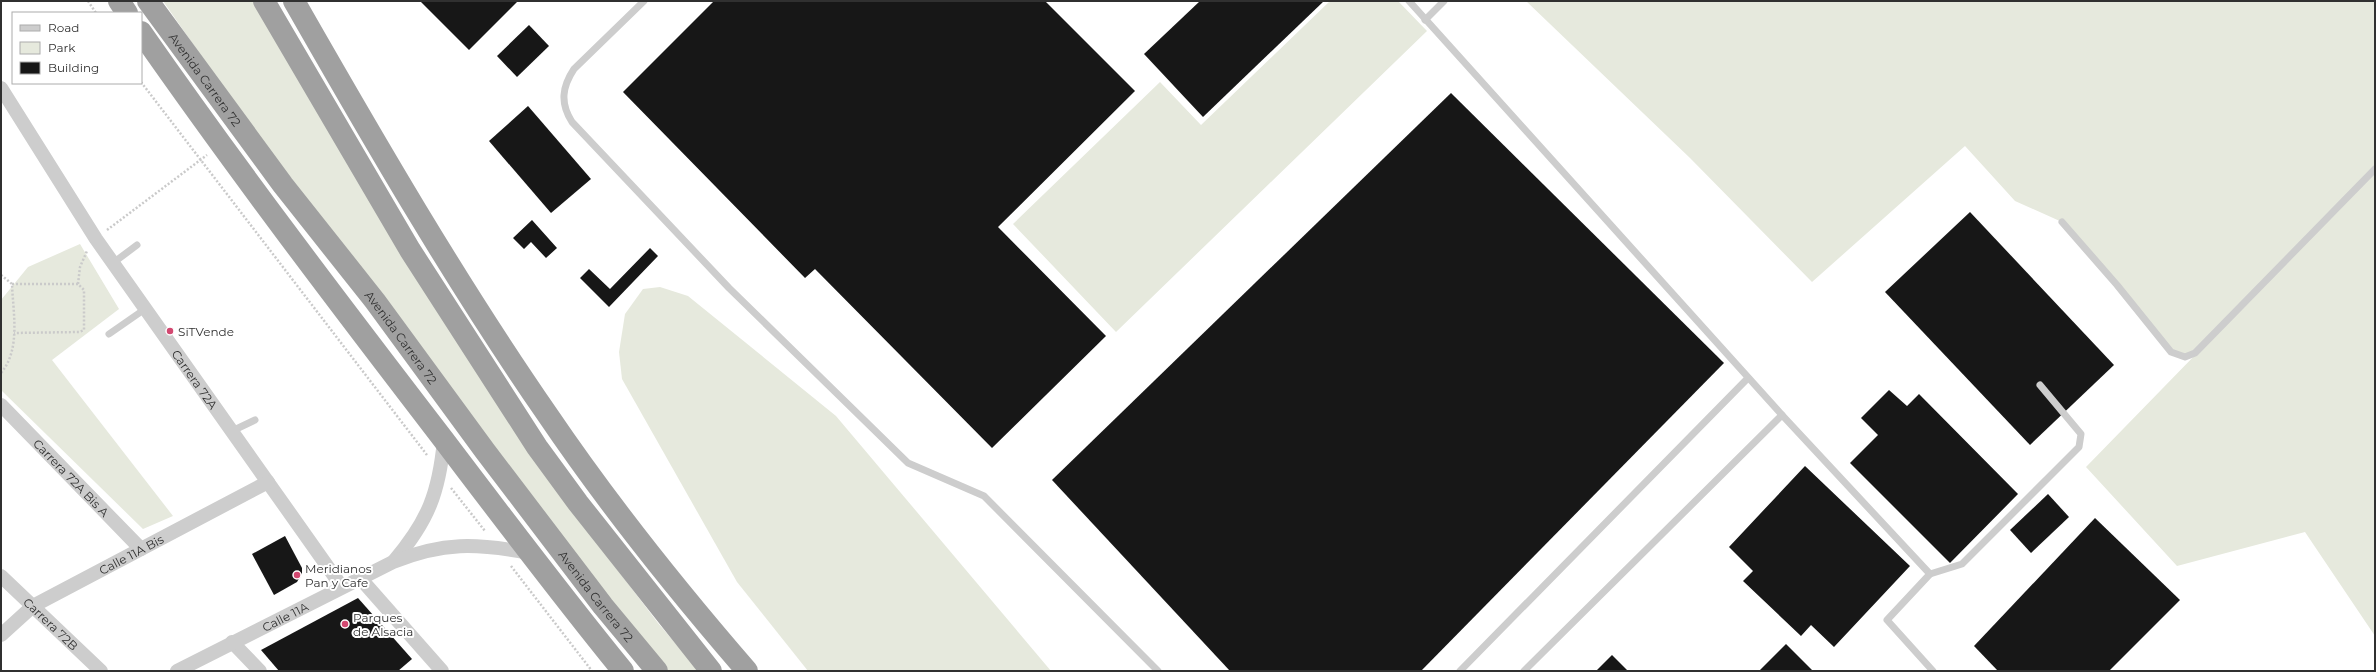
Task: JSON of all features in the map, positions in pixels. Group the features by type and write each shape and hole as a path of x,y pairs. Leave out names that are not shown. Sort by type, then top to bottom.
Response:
{"highway":[{"path":"119,1 127,12"},
{"name":"Avenida Carrera 72","path":"148,1 283,186 375,301 495,464 603,606 657,671"},
{"path":"264,1 410,250 537,447 571,494 711,671"},
{"path":"298,5 435,243 546,414 622,518 677,589 747,671"},
{"name":"Avenida Carrera 72","path":"142,33 220,144 529,553 623,671"},
{"path":"571,494 622,518"}],"street":[{"name":"Carrera 72A","path":"1,88 96,239 342,587"},
{"name":"Carrera 72A Bis A","path":"1,406 141,549"},
{"name":"Calle 11A","path":"393,562 420,529 432,500 439,472 444,440"},
{"name":"Calle 11A Bis","path":"1,635 33,606 268,482"},
{"name":"Calle 11A","path":"177,671 393,562 441,547 497,547 529,553"},
{"name":"Carrera 72B","path":"1,576 101,671"},
{"path":"360,578 442,671"},
{"path":"232,642 260,671"}],"lane":[{"path":"644,1 574,69 567,80 563,102 572,122 729,288 908,463 984,496 1158,671"},
{"path":"1409,1 1748,378 1930,574"},
{"path":"1425,20 1444,1"},
{"path":"2062,222 2117,284 2170,352 2185,357 2195,353 2375,169"},
{"path":"113,263 137,245"},
{"path":"109,334 145,309"},
{"path":"1460,671 1748,378"},
{"path":"1933,671 1887,620 1930,574 1962,564 2079,447 2081,434 2040,385"},
{"path":"1524,671 1782,415"},
{"path":"232,431 255,420"}],"path":[{"path":"88,1 95,12"},
{"path":"142,83 199,161 592,671"},
{"path":"78,284 84,255 96,239 220,144"},
{"path":"1,275 12,284 78,284 84,290 84,330 79,332 14,333"},
{"path":"1,373 7,365 14,349 12,284"}],"green space":[{"path":"163,1 255,1 613,564 658,623 699,671 667,671 642,643 234,103"},
{"path":"1330,1 1398,1 1427,31 1116,332 1013,224 1160,82 1201,125"},
{"path":"1526,1 2375,1 2375,636 2305,532 2177,566 2086,467 2275,273 2195,353 2185,357 2171,352 2062,222 2015,201 1965,146 1812,282 1690,158"},
{"path":"80,244 119,309 52,360 173,516 143,529 1,390 1,300 28,267"},
{"path":"660,287 688,296 836,416 1051,671 808,671 737,582 622,379 619,352 625,314 643,289"}],"building":[{"path":"420,1 518,1 469,50"},
{"path":"714,1 1045,1 1135,91 998,227 1106,336 992,448 815,269 805,278 623,92"},
{"path":"1200,1 1324,1 1203,117 1144,54"},
{"path":"529,25 549,46 517,77 497,56"},
{"path":"1451,93 1724,363 1421,671 1230,671 1052,480"},
{"path":"528,106 591,179 551,213 489,141"},
{"path":"1970,212 2114,365 2030,445 1885,292"},
{"path":"532,220 557,248 546,258 531,242 524,249 513,238"},
{"path":"650,248 658,256 609,307 580,278 589,269 610,289"},
{"path":"1889,390 1907,406 1919,394 2018,494 1950,563 1850,463 1878,435 1861,418"},
{"path":"1805,466 1910,566 1834,647 1811,625 1801,636 1743,581 1753,571 1729,547"},
{"path":"2048,494 2069,517 2031,553 2010,530"},
{"path":"2095,518 2180,600 2109,671 1998,671 1974,646"},
{"path":"285,536 302,568 302,573 297,582 274,595 252,554"},
{"name":"Parques de Alsacia","path":"358,598 412,659 398,671 279,671 261,650"},
{"path":"1786,644 1813,671 1759,671"},
{"path":"1612,655 1628,671 1596,671"}],"place":[{"name":"SiTVende","path":"170,331"},
{"name":"Meridianos Pan y Cafe","path":"297,575"},
{"name":"Parques de Alsacia","path":"345,624"}]}
